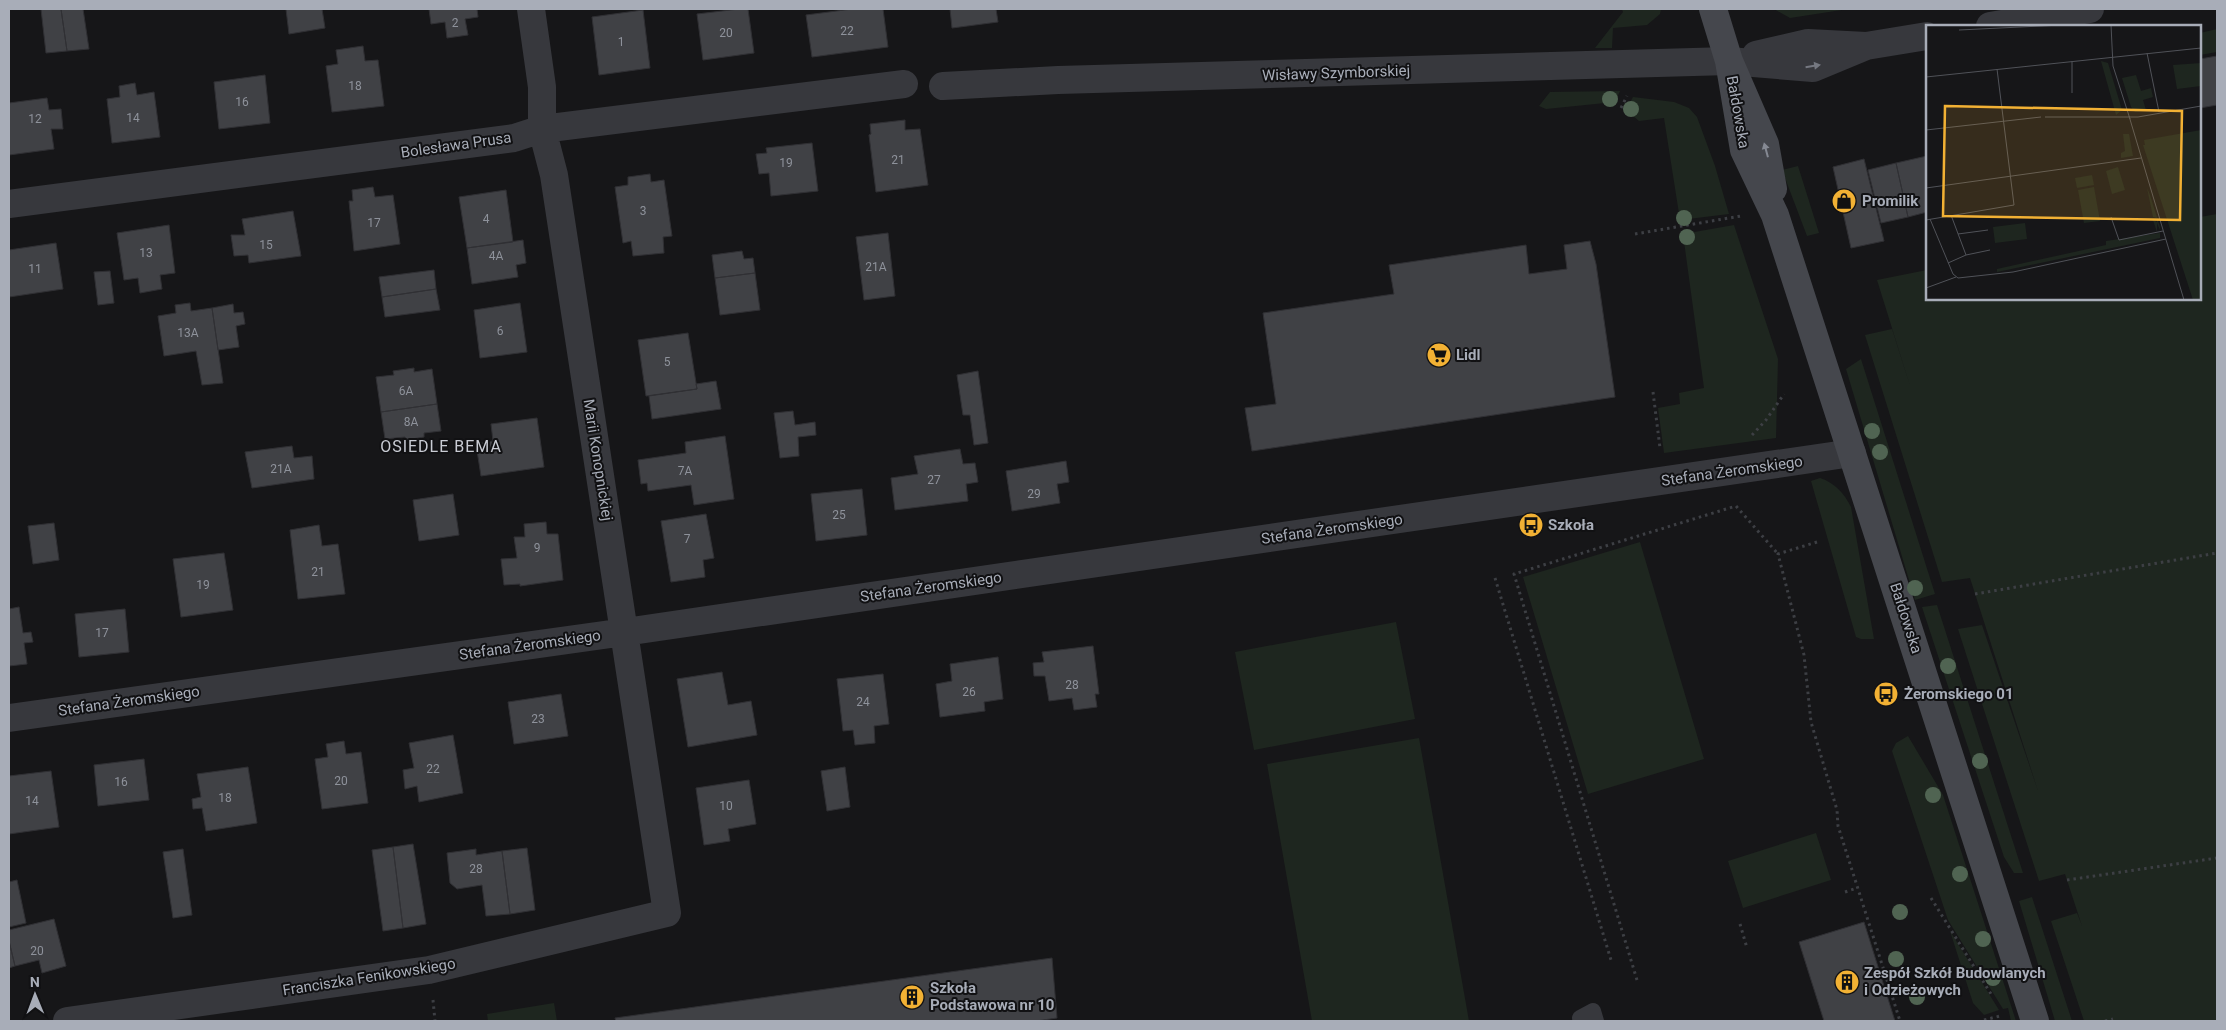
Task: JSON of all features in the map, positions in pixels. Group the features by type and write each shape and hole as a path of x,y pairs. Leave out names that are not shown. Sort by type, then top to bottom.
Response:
{"street":[{"name":"Marii Konopnickiej","path":"531,9 542,87 542,129 554,175 667,913"},
{"name":"Bałdowska","path":"1713,9 1729,61 1765,144 1772,176 1776,215 2035,1021"},
{"path":"1992,25 2016,15 2090,9"},
{"name":"Wisławy Szymborskiej","path":"943,86 1068,80 1729,61 1808,43 1866,46 1926,36"},
{"name":"Bolesława Prusa","path":"9,204 514,138 542,129 904,84"},
{"name":"Stefana Żeromskiego","path":"9,718 625,632 1852,453"},
{"name":"Franciszka Fenikowskiego","path":"73,1021 429,970 667,913"}],"path":[{"path":"1621,108 1631,88"},
{"path":"1636,234 1741,216"},
{"path":"1653,392 1658,435"},
{"path":"1746,441 1766,420 1784,394"},
{"path":"1637,980 1514,574 1736,506 1778,554 1804,655 1811,722 1837,810 1838,826 1900,1021"},
{"path":"1778,554 1817,542"},
{"path":"1975,594 2217,552"},
{"path":"1495,578 1611,960"},
{"path":"2067,880 2217,858"},
{"path":"1845,892 1857,888"},
{"path":"1931,898 1994,999"},
{"path":"1740,924 1747,948"},
{"path":"1984,1020 2004,1016 1999,1007"},
{"path":"2105,1021 2113,1019"}],"shaded area":[{"path":"1622,9 1661,9 1660,14 1647,25 1613,28 1612,48 1595,48 1623,12"},
{"path":"1774,9 1848,9 1790,18"},
{"path":"2217,29 2217,52 2201,55 2201,33"},
{"path":"1620,91 1615,102 1546,109 1539,106 1550,92"},
{"path":"1633,97 1674,102 1689,108 1697,117 1715,166 1729,214 1680,220 1664,118 1639,121 1626,110"},
{"path":"1798,166 1819,233 1807,236 1782,170"},
{"path":"2217,214 2217,1021 2084,1021 2051,921 2077,913 2082,926 2065,874 2039,881 1958,629 1982,625 2038,791 1970,578 1942,582 1865,335 1892,329 1911,389 1877,280 1926,270 1926,300 2201,300 2201,217"},
{"path":"1734,225 1778,359 1776,438 1664,453 1658,408 1680,404 1679,393 1704,388 1683,234"},
{"path":"1861,359 1935,594 1915,600 1846,369"},
{"path":"1820,478 1838,489 1851,507 1874,639 1856,637 1811,481"},
{"path":"1640,542 1704,759 1588,794 1523,577"},
{"path":"1937,605 2023,873 2014,873 2004,857 1922,607"},
{"path":"1396,622 1415,719 1254,750 1235,652"},
{"path":"1908,736 1943,795 2016,1021 2011,1021 2008,1008 2003,1009 1948,920 1892,751 1896,743"},
{"path":"1419,738 1469,1021 1312,1021 1267,764"},
{"path":"1816,833 1831,880 1743,908 1728,861"},
{"path":"2032,897 2072,1021 2055,1021 2019,901"},
{"path":"1950,931 1999,1010 1984,1015 1973,1003"},
{"path":"554,1003 557,1021 488,1021 487,1014"}],"building":[{"path":"41,9 61,9 67,51 46,53"},
{"path":"61,9 83,9 89,49 67,51"},
{"path":"286,9 322,9 325,28 289,34"},
{"path":"429,9 477,9 478,17 465,19 468,35 447,38 445,22 431,24"},
{"path":"748,9 754,53 703,60 697,14"},
{"path":"852,9 883,9 888,47 812,57 806,15"},
{"path":"950,9 996,9 998,22 952,28"},
{"path":"643,10 650,68 599,75 592,17"},
{"path":"363,46 365,61 378,60 384,106 332,112 326,66 338,64 336,50"},
{"path":"2217,56 2217,105 2201,108 2201,59"},
{"path":"265,75 270,123 219,129 214,82"},
{"path":"135,83 137,95 154,92 160,137 112,143 107,99 120,97 119,86"},
{"path":"47,98 49,110 61,109 63,129 51,129 54,149 9,155 9,103"},
{"path":"905,120 905,130 920,129 928,185 876,192 869,135 871,134 870,124"},
{"path":"812,143 818,191 771,196 769,173 759,174 756,154 767,153 766,148"},
{"path":"1926,156 1926,212 1908,217 1896,163"},
{"path":"1864,159 1884,241 1851,248 1833,167"},
{"path":"1896,163 1908,217 1881,223 1868,170"},
{"path":"650,174 651,182 664,180 672,236 663,237 664,253 633,256 631,241 623,243 615,187 628,185 628,177"},
{"path":"373,187 375,197 393,195 400,244 354,251 349,201 353,201 352,190"},
{"path":"506,190 513,242 467,248 459,197"},
{"path":"293,211 301,256 249,263 248,255 234,256 231,235 245,235 242,219"},
{"path":"169,225 175,273 160,275 162,289 140,293 138,278 124,280 117,233"},
{"path":"888,233 895,296 864,300 856,237"},
{"path":"523,240 526,263 516,265 518,277 472,284 467,248"},
{"name":"Lidl","path":"1590,241 1596,264 1615,397 1252,451 1245,408 1276,404 1263,313 1394,294 1389,265 1526,245 1529,274 1567,269 1564,245"},
{"path":"56,243 63,289 9,297 9,250"},
{"path":"742,251 744,259 753,258 755,273 715,278 712,255"},
{"path":"434,270 436,289 382,297 379,277"},
{"path":"110,271 114,303 98,305 94,272"},
{"path":"755,273 760,310 720,315 715,278"},
{"path":"436,289 440,310 385,317 382,297"},
{"path":"190,303 191,311 212,308 223,383 202,385 196,351 164,356 158,316 176,313 175,305"},
{"path":"520,303 527,352 480,358 474,310"},
{"path":"233,304 234,313 243,312 245,324 236,326 239,347 218,350 212,308"},
{"path":"688,333 697,389 646,396 638,340"},
{"path":"414,368 414,372 432,369 437,404 381,412 376,377 394,375 393,371"},
{"path":"978,371 988,443 974,445 970,415 963,415 957,375"},
{"path":"716,381 721,409 652,419 649,396 697,389 696,384"},
{"path":"437,404 441,431 424,433 424,437 406,440 405,437 385,439 381,412"},
{"path":"793,411 795,425 815,422 816,435 798,437 799,456 780,458 774,413"},
{"path":"537,418 544,467 481,476 476,444 493,441 491,424"},
{"path":"725,436 734,499 694,505 691,485 648,491 647,483 641,484 638,460 686,453 685,442"},
{"path":"292,446 294,458 312,456 314,479 252,488 245,452"},
{"path":"960,449 963,464 975,463 978,482 966,484 968,501 895,510 891,478 918,474 914,456"},
{"path":"1066,461 1069,482 1057,484 1060,503 1012,511 1006,471"},
{"path":"862,489 867,535 816,541 811,494"},
{"path":"453,494 459,535 419,541 413,500"},
{"path":"706,514 714,558 703,560 705,577 671,582 661,521"},
{"path":"546,522 547,534 558,534 563,580 520,586 520,584 504,585 501,559 517,558 514,537 525,537 524,524"},
{"path":"54,523 59,560 33,564 28,526"},
{"path":"319,525 322,546 338,544 345,594 298,599 290,530"},
{"path":"224,553 233,610 181,617 173,559"},
{"path":"19,607 23,633 31,632 33,642 24,643 27,664 9,666 9,609"},
{"path":"125,609 129,652 79,657 75,614"},
{"path":"1093,646 1099,694 1095,694 1097,707 1074,710 1072,698 1049,701 1045,676 1034,676 1033,663 1044,662 1042,652"},
{"path":"998,657 1003,699 984,702 985,711 940,717 936,684 952,681 950,664"},
{"path":"722,672 728,705 751,701 757,735 688,747 677,679"},
{"path":"883,674 889,724 874,726 875,743 855,745 853,730 843,731 837,679"},
{"path":"561,694 568,736 514,744 508,702"},
{"path":"453,735 463,793 419,802 417,786 405,789 403,770 414,768 409,743"},
{"path":"344,741 346,754 361,752 368,803 322,809 315,759 328,757 326,744"},
{"path":"144,759 149,800 98,806 94,765"},
{"path":"248,767 257,823 206,831 202,808 193,809 192,799 201,797 197,774"},
{"path":"845,767 850,807 827,811 821,771"},
{"path":"51,771 59,827 9,834 9,776"},
{"path":"749,780 756,824 728,829 730,841 704,845 696,788"},
{"path":"413,844 426,924 403,928 393,847"},
{"path":"393,847 403,928 383,931 372,850"},
{"path":"527,848 535,910 510,914 502,851"},
{"path":"183,849 192,915 173,918 163,852"},
{"path":"476,849 476,855 502,851 510,914 486,916 482,885 457,889 450,883 447,853"},
{"path":"17,880 26,923 9,927 9,882"},
{"path":"54,919 66,966 42,973 39,960 15,966 9,941 9,930"},
{"name":"Zespół Szkół Budowlanych i Odzieżowych","path":"1864,922 1895,1021 1824,1021 1799,942"},
{"path":"9,941 15,966 9,968"},
{"name":"Szkoła Podstawowa nr 10","path":"1052,958 1057,1018 1036,1021 616,1021 615,1018"}],"place":[{"name":"Promilik","path":"1844,201"},
{"name":"Lidl","path":"1439,355"},
{"name":"Szkoła","path":"1531,525"},
{"name":"Żeromskiego 01","path":"1886,694"},
{"name":"Zespół Szkół Budowlanych i Odzieżowych","path":"1847,982"},
{"name":"Szkoła Podstawowa nr 10","path":"912,997"}],"district":[{"name":"OSIEDLE BEMA","path":"441,446"}]}
